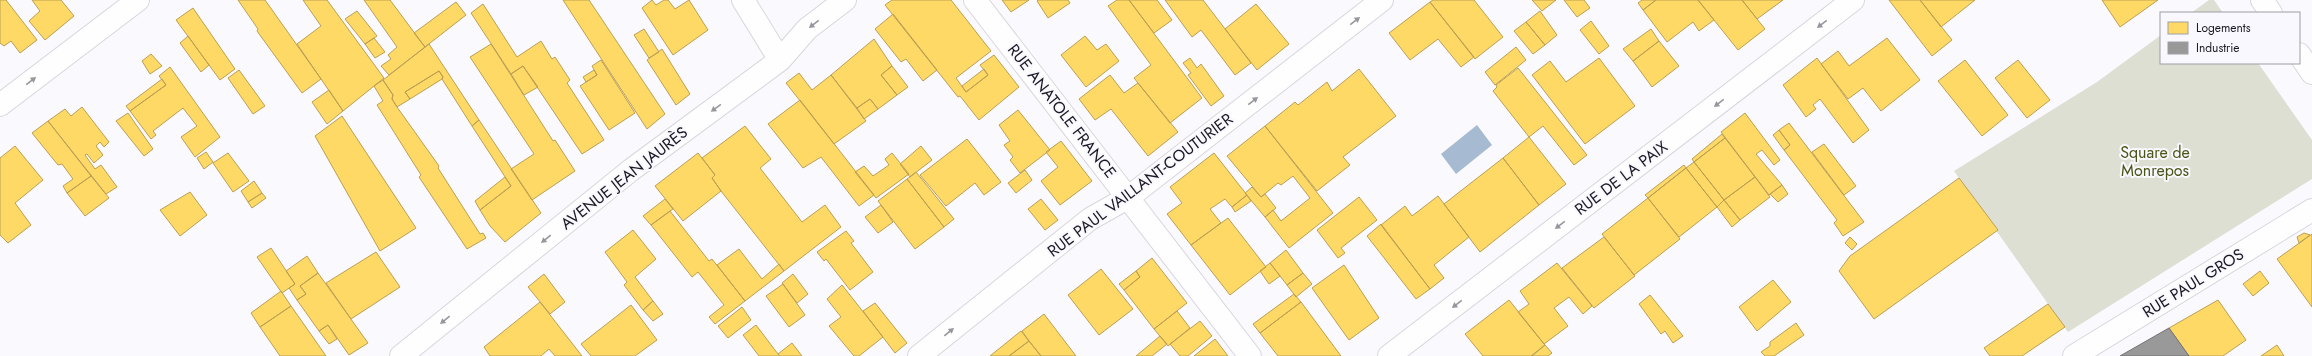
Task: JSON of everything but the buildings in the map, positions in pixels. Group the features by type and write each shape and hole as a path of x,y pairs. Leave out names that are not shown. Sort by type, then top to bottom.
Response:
{"street":[{"path":"0,105 138,0"},
{"path":"743,0 780,60"},
{"name":"AVENUE JEAN JAURÈS","path":"401,356 631,170 780,60 807,29 845,0"},
{"name":"RUE ANATOLE FRANCE","path":"975,0 1129,197 1250,356"},
{"name":"RUE PAUL VAILLANT-COUTURIER","path":"919,356 1090,219 1129,197 1382,0"},
{"name":"RUE DE LA PAIX","path":"1389,356 1853,0"},
{"path":"2262,0 2270,12"},
{"path":"2300,55 2312,73"},
{"name":"RUE PAUL GROS","path":"2074,356 2312,210"}],"green space":[{"path":"2209,0 2214,0 2222,12 2192,12"},
{"name":"Square de Monrepos","path":"2160,36 2160,64 2259,64 2312,140 2312,179 2068,332 1954,171 2097,82"}],"water":[{"path":"1477,125 1492,145 1456,174 1441,154"}]}
